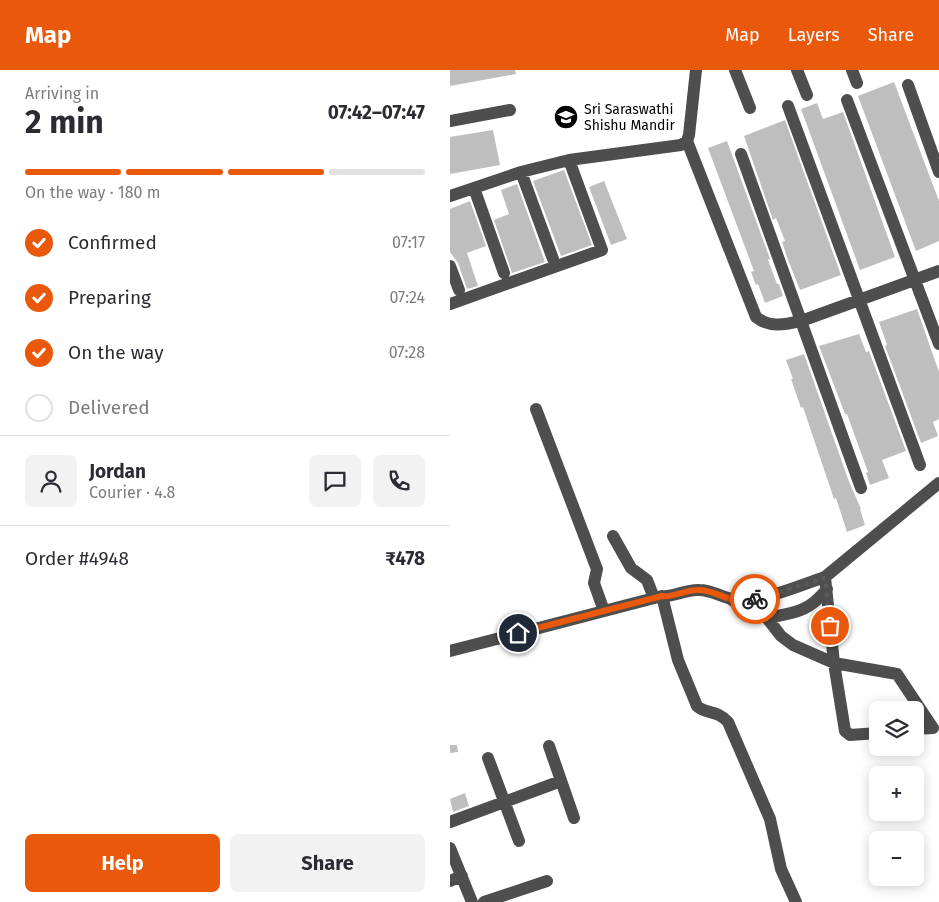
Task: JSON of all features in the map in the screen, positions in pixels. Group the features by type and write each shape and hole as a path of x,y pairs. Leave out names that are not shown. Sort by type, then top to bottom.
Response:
{"street":[{"path":"450,196 521,172 568,160 681,145 687,141 690,135 696,70"},
{"path":"735,70 750,108"},
{"path":"796,70 807,95"},
{"path":"852,70 857,83"},
{"path":"908,85 939,172"},
{"path":"847,100 939,344"},
{"path":"788,106 920,465"},
{"path":"450,121 510,110"},
{"path":"687,141 756,317 763,323 772,325 801,321 939,271"},
{"path":"741,154 861,488"},
{"path":"450,304 602,250 568,160"},
{"path":"521,172 553,259"},
{"path":"474,188 504,273"},
{"path":"450,266 459,290"},
{"path":"536,409 595,564 594,583 604,611"},
{"path":"767,618 805,610 817,602 826,584 939,483"},
{"path":"612,536 631,568 647,580 658,597 678,660 697,706 700,709 718,713 728,722 770,819 781,869 796,902"},
{"path":"731,599 755,599 826,584"},
{"path":"826,584 834,663 845,731 850,735 869,734"},
{"path":"450,651 658,597 667,597 681,591 699,590 716,592 731,599 744,609 767,618 781,636 793,645 834,663 897,674 915,701"},
{"path":"924,714 933,728 924,728"},
{"path":"549,746 574,818"},
{"path":"488,758 519,840"},
{"path":"450,822 561,781"},
{"path":"450,848 456,879 472,902"},
{"path":"484,902 547,881"}],"building":[{"path":"450,70 515,70 516,74 450,86"},
{"path":"894,82 939,201 939,241 916,251 858,96"},
{"path":"817,103 823,119 843,112 895,257 860,270 801,109"},
{"path":"785,120 841,275 800,290 782,242 785,241 776,218 773,220 744,136"},
{"path":"493,130 500,165 450,174 450,137"},
{"path":"727,141 770,259 768,260 783,296 765,303 751,272 754,271 708,148"},
{"path":"564,170 592,245 561,256 533,181"},
{"path":"604,181 627,239 611,245 589,187"},
{"path":"517,184 545,262 512,273 494,220 509,214 501,190"},
{"path":"470,201 486,246 467,253 478,286 467,289 458,263 450,252 450,209"},
{"path":"917,309 939,372 939,419 933,422 938,436 921,443 885,346 887,345 879,322"},
{"path":"859,334 866,352 869,351 906,451 882,460 889,478 870,485 866,473 868,472 847,414 845,414 819,346"},
{"path":"804,354 848,479 861,509 865,525 847,532 803,407 801,408 786,360"},
{"path":"450,745 457,745 458,752 450,753"},
{"path":"465,793 469,806 453,812 450,799"}],"way so far":[{"path":"755,599 825,578 830,626"}],"place":[{"name":"Sri Saraswathi Shishu Mandir","path":"566,117"}],"route":[{"path":"518,633 662,596 667,597 681,591 699,590 716,592 731,599 755,599"}]}
